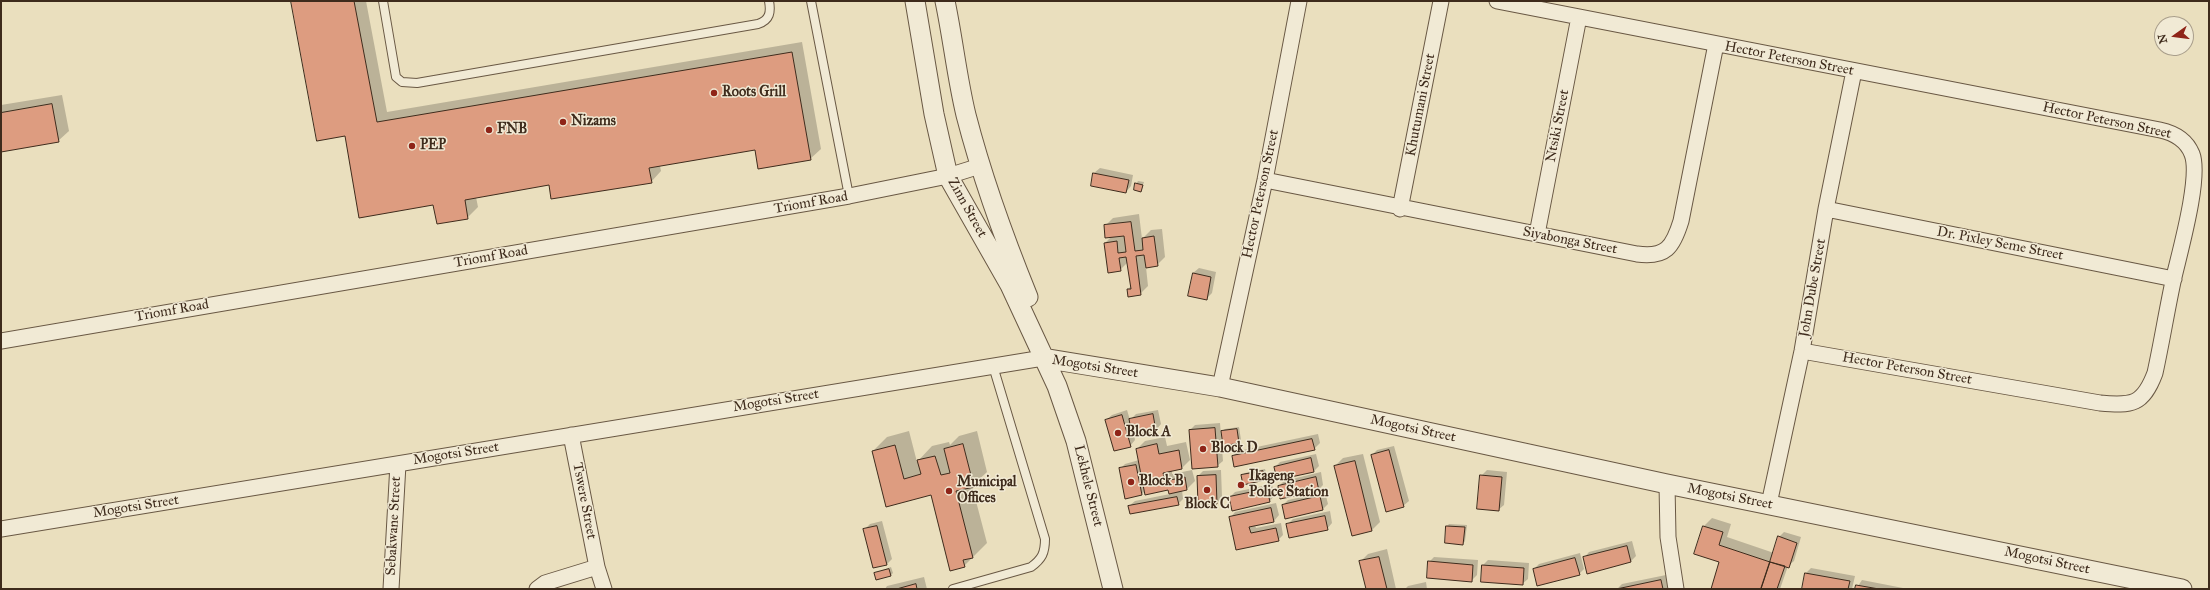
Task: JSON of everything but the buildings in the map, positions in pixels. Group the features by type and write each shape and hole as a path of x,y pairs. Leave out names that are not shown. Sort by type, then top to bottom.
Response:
{"street":[{"name":"Zinn Street","path":"915,1 934,114 948,176 997,261 1048,359"},
{"name":"Zinn Street","path":"946,1 966,114 980,166 1048,359"},
{"name":"Hector Peterson Street","path":"1220,387 1265,180 1298,1"},
{"name":"Khutumani Street","path":"1400,209 1441,1"},
{"name":"Hector Peterson Street","path":"1497,1 2175,134 2186,144 2193,155 2195,170 2155,374 2149,390 2133,403 2119,405 2100,403 1802,351"},
{"name":"Ntsiki Street","path":"1537,234 1579,17"},
{"name":"Siyabonga Street","path":"1265,180 1400,209 1647,256 1666,251 1675,240 1681,221 1716,44"},
{"name":"John Dube Street","path":"1769,504 1802,351 1826,209 1854,71"},
{"name":"Triomf Road","path":"1,341 849,196 948,176 980,166"},
{"name":"Dr. Pixley Seme Street","path":"1826,209 2174,279"},
{"name":"Mogotsi Street","path":"1,529 993,366 1048,359 1220,387 1668,484 2182,589"},
{"name":"Lekhele Street","path":"1048,359 1076,441 1113,589"},
{"name":"Tswere Street","path":"571,435 597,567 604,589"},
{"name":"Sebakwane Street","path":"391,589 398,464"},
{"path":"1668,484 1668,537 1676,589"},
{"path":"537,589 545,583 597,567"}],"lane":[{"path":"383,1 396,76 402,82 417,83 758,24 767,20 770,15 769,1"},
{"path":"811,1 849,196"},
{"path":"954,589 1031,567 1041,560 1044,550 1045,539 993,366"}],"place":[{"name":"Roots Grill","path":"714,93"},
{"name":"Nizams","path":"563,122"},
{"name":"FNB","path":"489,130"},
{"name":"PEP","path":"412,146"},
{"name":"Block A","path":"1118,433"},
{"name":"Block D","path":"1203,449"},
{"name":"Block B","path":"1131,482"},
{"name":"Ikageng Police Station","path":"1241,485"},
{"name":"Block C","path":"1207,490"},
{"name":"Municipal Offices","path":"949,491"}]}
